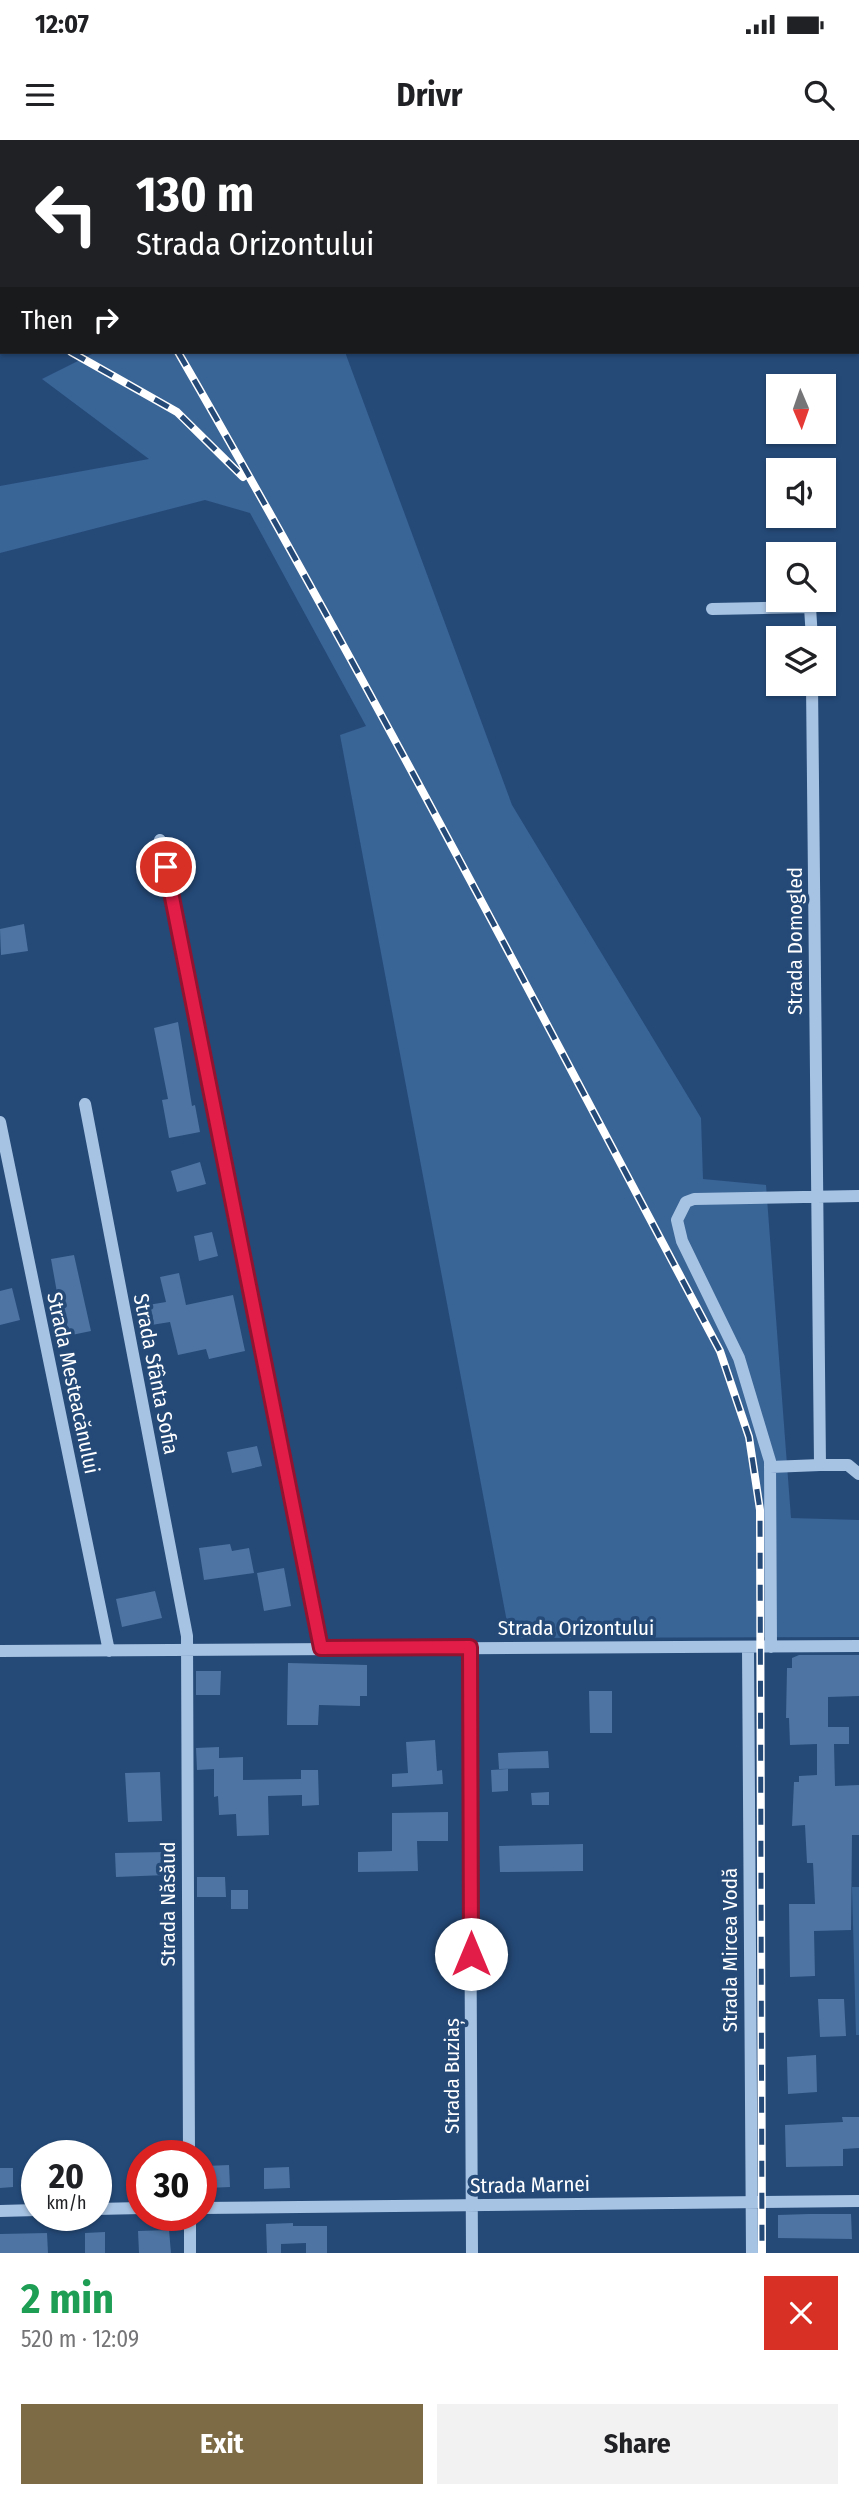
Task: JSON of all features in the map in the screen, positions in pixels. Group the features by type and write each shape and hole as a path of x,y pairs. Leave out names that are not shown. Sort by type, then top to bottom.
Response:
{"street":[{"path":"712,609 810,607 811,626"},
{"name":"Strada Domogled","path":"812,696 820,1465"},
{"path":"160,840 321,1648"},
{"name":"Strada Sfânta Sofia","path":"85,1104 187,1636 185,1651"},
{"name":"Strada Mesteacănului","path":"0,1122 109,1651"},
{"path":"771,1647 770,1466 738,1358 681,1241 677,1220 686,1202 694,1199 859,1196"},
{"path":"770,1466 848,1465 859,1474"},
{"name":"Strada Orizontului","path":"0,1651 859,1646"},
{"name":"Strada Buziaș","path":"470,1647 472,2253"},
{"name":"Strada Mircea Vodă","path":"748,1647 752,2253"},
{"name":"Strada Năsăud","path":"185,1651 189,2140"},
{"name":"Strada Marnei","path":"217,2208 859,2201"},
{"path":"0,2211 21,2210"},
{"path":"190,2231 190,2253"}],"shaded area":[{"path":"92,354 346,354 512,805 701,1118 703,1179 766,1185 791,1518 859,1520 859,1637 510,1638 340,735 366,726 250,513 205,500 0,553 0,486 149,459 42,379"},
{"path":"852,1887 859,1887 859,2035 856,2035"}],"building":[{"path":"24,924 28,951 1,955 0,929"},
{"path":"178,1022 192,1106 195,1105 200,1132 169,1138 162,1100 168,1099 154,1028"},
{"path":"200,1162 206,1184 177,1192 171,1171"},
{"path":"212,1232 218,1256 199,1261 194,1236"},
{"path":"74,1255 91,1331 62,1337 51,1259"},
{"path":"179,1273 186,1305 233,1295 245,1351 209,1359 206,1349 178,1355 170,1322 139,1327 136,1307 166,1302 160,1277"},
{"path":"12,1288 20,1320 0,1325 0,1291"},
{"path":"257,1446 262,1466 232,1473 227,1452"},
{"path":"230,1544 232,1551 249,1548 254,1573 204,1580 199,1548"},
{"path":"284,1568 291,1606 264,1611 257,1573"},
{"path":"155,1591 162,1618 122,1627 116,1599"},
{"path":"799,1655 859,1655 859,1696 828,1697 828,1727 849,1727 849,1744 834,1744 835,1786 859,1785 859,1835 852,1835 851,1930 814,1931 815,1976 790,1977 789,1904 815,1904 813,1863 807,1863 805,1825 792,1826 794,1782 799,1782 799,1776 817,1775 817,1744 790,1745 789,1718 786,1718 787,1668 792,1668 792,1658"},
{"path":"288,1663 367,1665 367,1696 360,1696 360,1706 319,1705 318,1725 287,1725"},
{"path":"196,1671 221,1671 220,1695 196,1695"},
{"path":"589,1691 612,1691 612,1733 590,1733"},
{"path":"435,1740 437,1771 442,1770 443,1784 392,1787 392,1774 408,1773 406,1742"},
{"path":"219,1747 219,1758 243,1757 243,1780 301,1779 301,1770 318,1770 319,1805 302,1806 302,1795 268,1796 269,1835 237,1836 236,1814 219,1815 218,1796 214,1797 214,1769 197,1770 196,1748"},
{"path":"548,1751 549,1768 499,1769 498,1753"},
{"path":"508,1769 508,1791 492,1792 491,1770"},
{"path":"160,1772 162,1821 128,1822 125,1773"},
{"path":"549,1792 549,1805 532,1805 531,1793"},
{"path":"448,1812 448,1841 417,1841 418,1871 358,1872 358,1852 392,1851 392,1813"},
{"path":"583,1844 583,1871 500,1872 499,1846"},
{"path":"166,1852 166,1875 116,1877 115,1853"},
{"path":"197,1877 225,1877 226,1897 197,1897"},
{"path":"231,1890 248,1890 248,1909 231,1909"},
{"path":"818,1999 844,1999 846,2036 820,2037"},
{"path":"816,2055 817,2092 788,2094 787,2057"},
{"path":"842,2117 859,2117 859,2148 843,2149 843,2166 786,2167 785,2125 843,2122"},
{"path":"229,2165 230,2187 217,2188 217,2166"},
{"path":"289,2167 290,2188 264,2189 264,2168"},
{"path":"0,2168 13,2168 13,2187 0,2188"},
{"path":"851,2214 852,2239 778,2238 778,2215"},
{"path":"293,2223 293,2226 327,2226 327,2253 306,2253 306,2243 281,2244 281,2253 267,2253 266,2224"},
{"path":"138,2231 169,2231 171,2253 139,2253"},
{"path":"105,2232 105,2253 85,2253 85,2233"},
{"path":"47,2233 48,2253 0,2253 0,2234"}],"railway":[{"path":"75,354 177,412 243,477"},
{"path":"179,354 386,724 720,1351 749,1437 760,1510 762,2253"}],"route":[{"path":"166,867 321,1648 470,1647 471,1954"}]}
